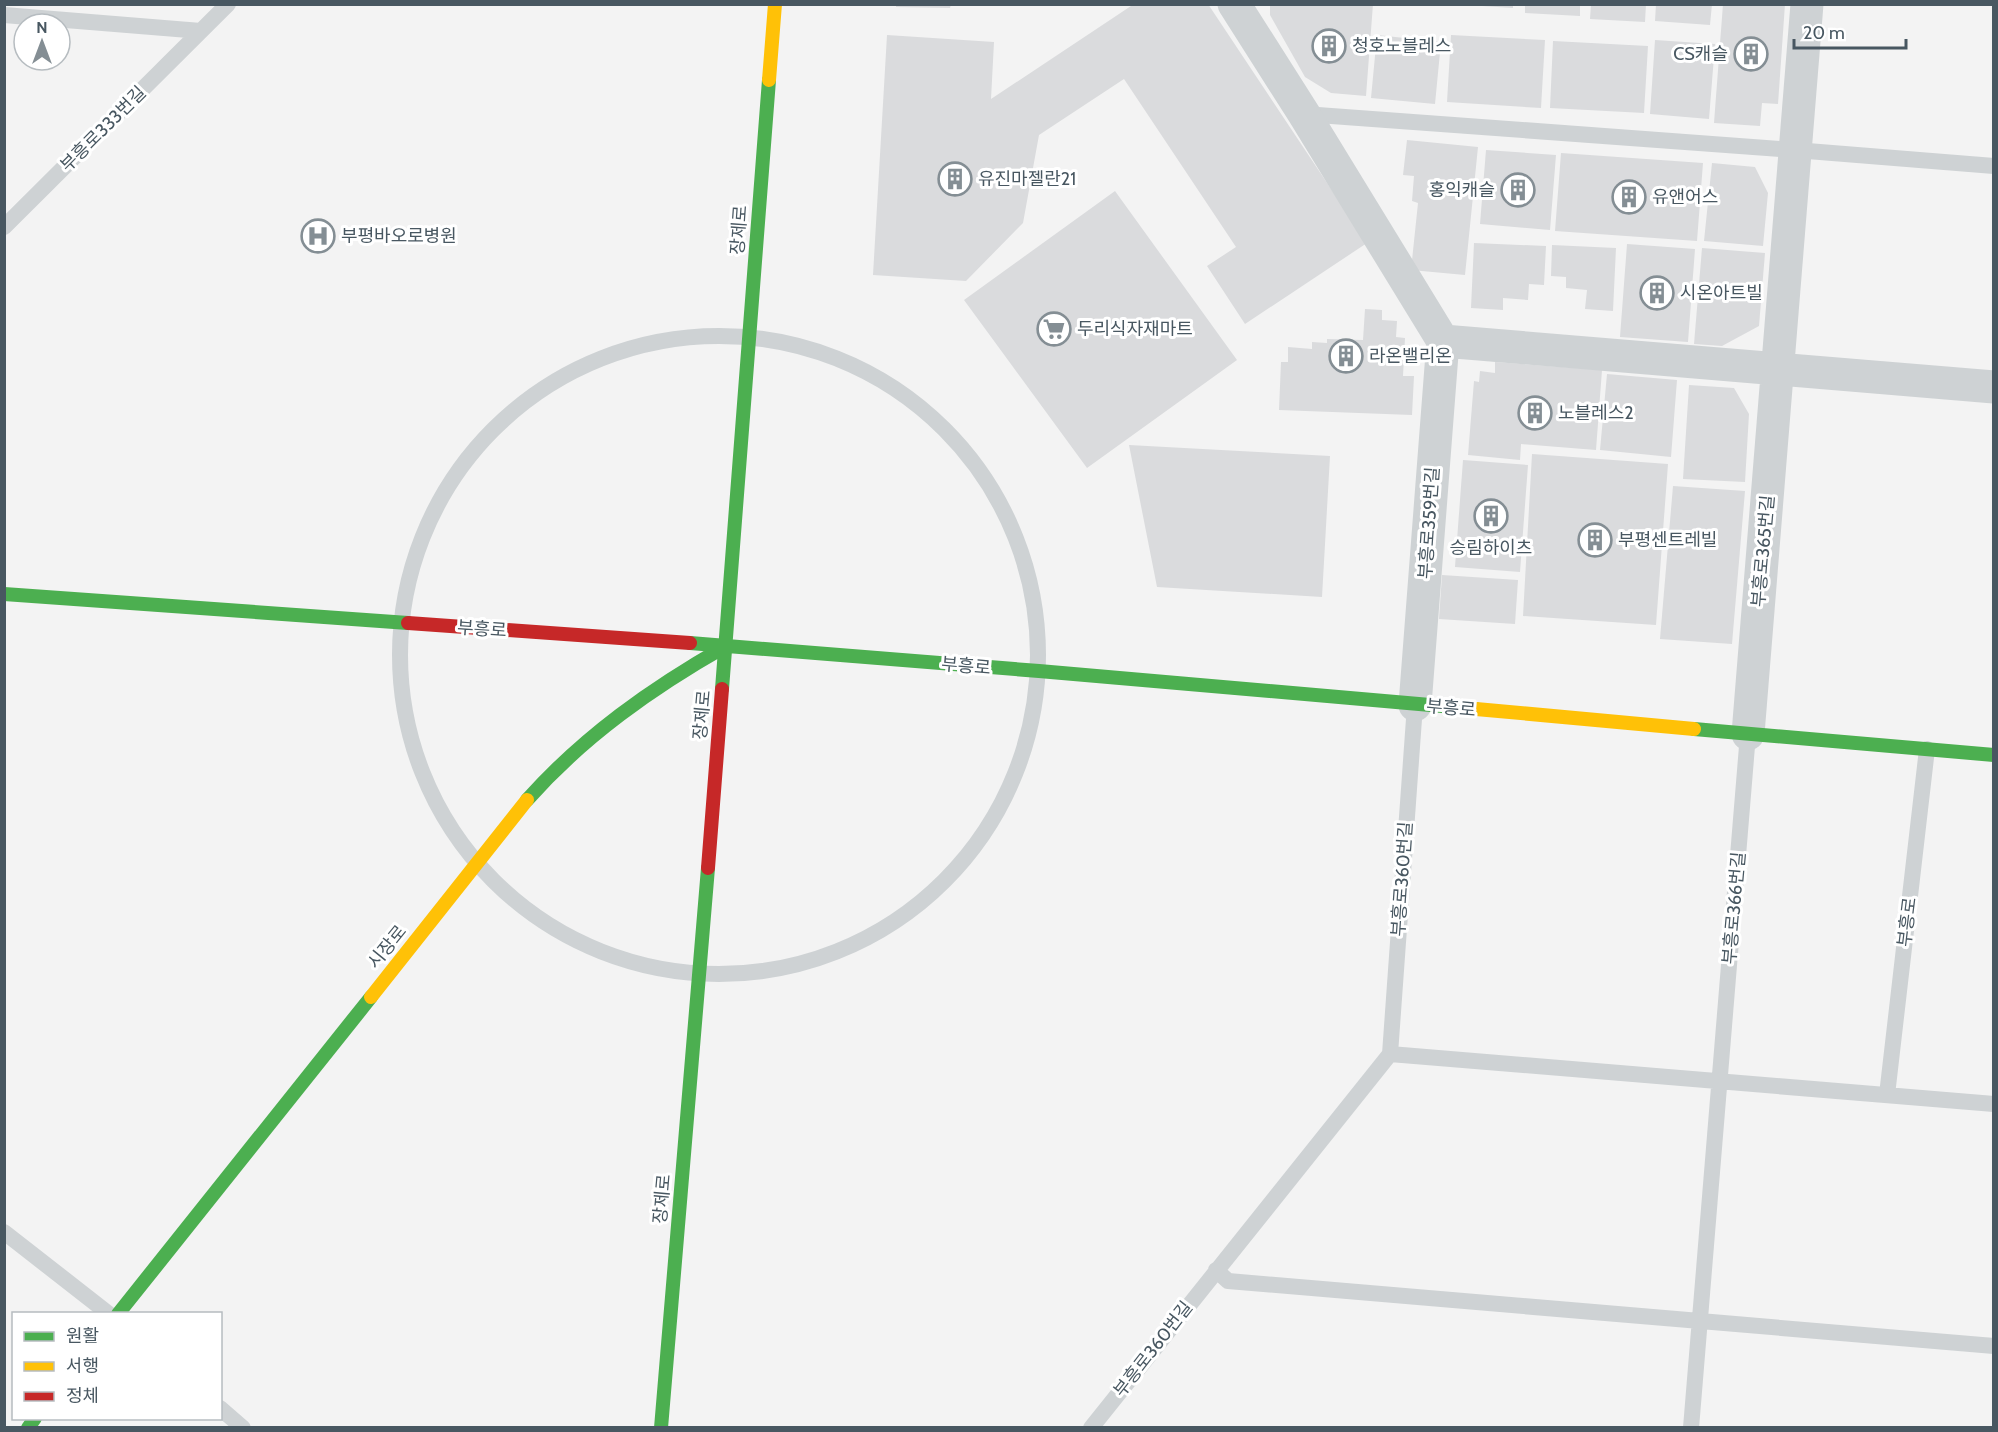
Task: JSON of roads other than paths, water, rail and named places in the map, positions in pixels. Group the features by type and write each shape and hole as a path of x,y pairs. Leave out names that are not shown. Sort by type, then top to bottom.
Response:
{"main road":[{"name":"장제로","path":"661,1428 726,646 775,4"},
{"name":"부흥로","path":"4,594 1039,671 1994,755"},
{"name":"시장로","path":"120,1312 477,864 509,820 560,765 604,726 668,680 726,646"}],"street":[{"path":"1234,4 1443,341 1994,387"},
{"name":"부흥로365번길","path":"1748,734 1807,4"},
{"name":"부흥로359번길","path":"1415,705 1443,341"}],"lane":[{"name":"부흥로333번길","path":"4,227 228,4"},
{"path":"4,15 201,31"},
{"path":"1304,114 1994,166"},
{"path":"686,337 749,337 789,344 850,363 901,392 933,417 962,446 986,479 1006,514 1022,551 1033,590 1038,631 1039,671 1031,723 1023,754 1008,793 987,830 968,855 932,893 899,919 872,935 823,956 783,968 751,972 698,973 648,966 600,951 554,929 520,905 477,864 439,811 414,751 400,688 400,623 412,562 436,504 471,452 515,408 567,374 625,350 686,337"},
{"name":"부흥로360번길","path":"1091,1428 1390,1054 1415,705"},
{"name":"부흥로366번길","path":"1691,1428 1748,734"},
{"name":"부흥로","path":"1887,1095 1927,749"},
{"path":"1390,1054 1994,1104"},
{"path":"4,1232 106,1312"},
{"path":"1216,1270 1228,1281 1994,1346"},
{"path":"222,1410 243,1428"}],"place":[{"name":"청호노블레스","path":"1329,46"},
{"name":"CS캐슬","path":"1751,54"},
{"name":"유진마젤란21","path":"955,179"},
{"name":"홍익캐슬","path":"1518,190"},
{"name":"유앤어스","path":"1629,197"},
{"name":"부평바오로병원","path":"318,236"},
{"name":"시온아트빌","path":"1657,293"},
{"name":"두리식자재마트","path":"1054,329"},
{"name":"라온밸리온","path":"1346,356"},
{"name":"노블레스2","path":"1535,413"},
{"name":"승림하이츠","path":"1491,516"},
{"name":"부평센트레빌","path":"1595,540"}]}
